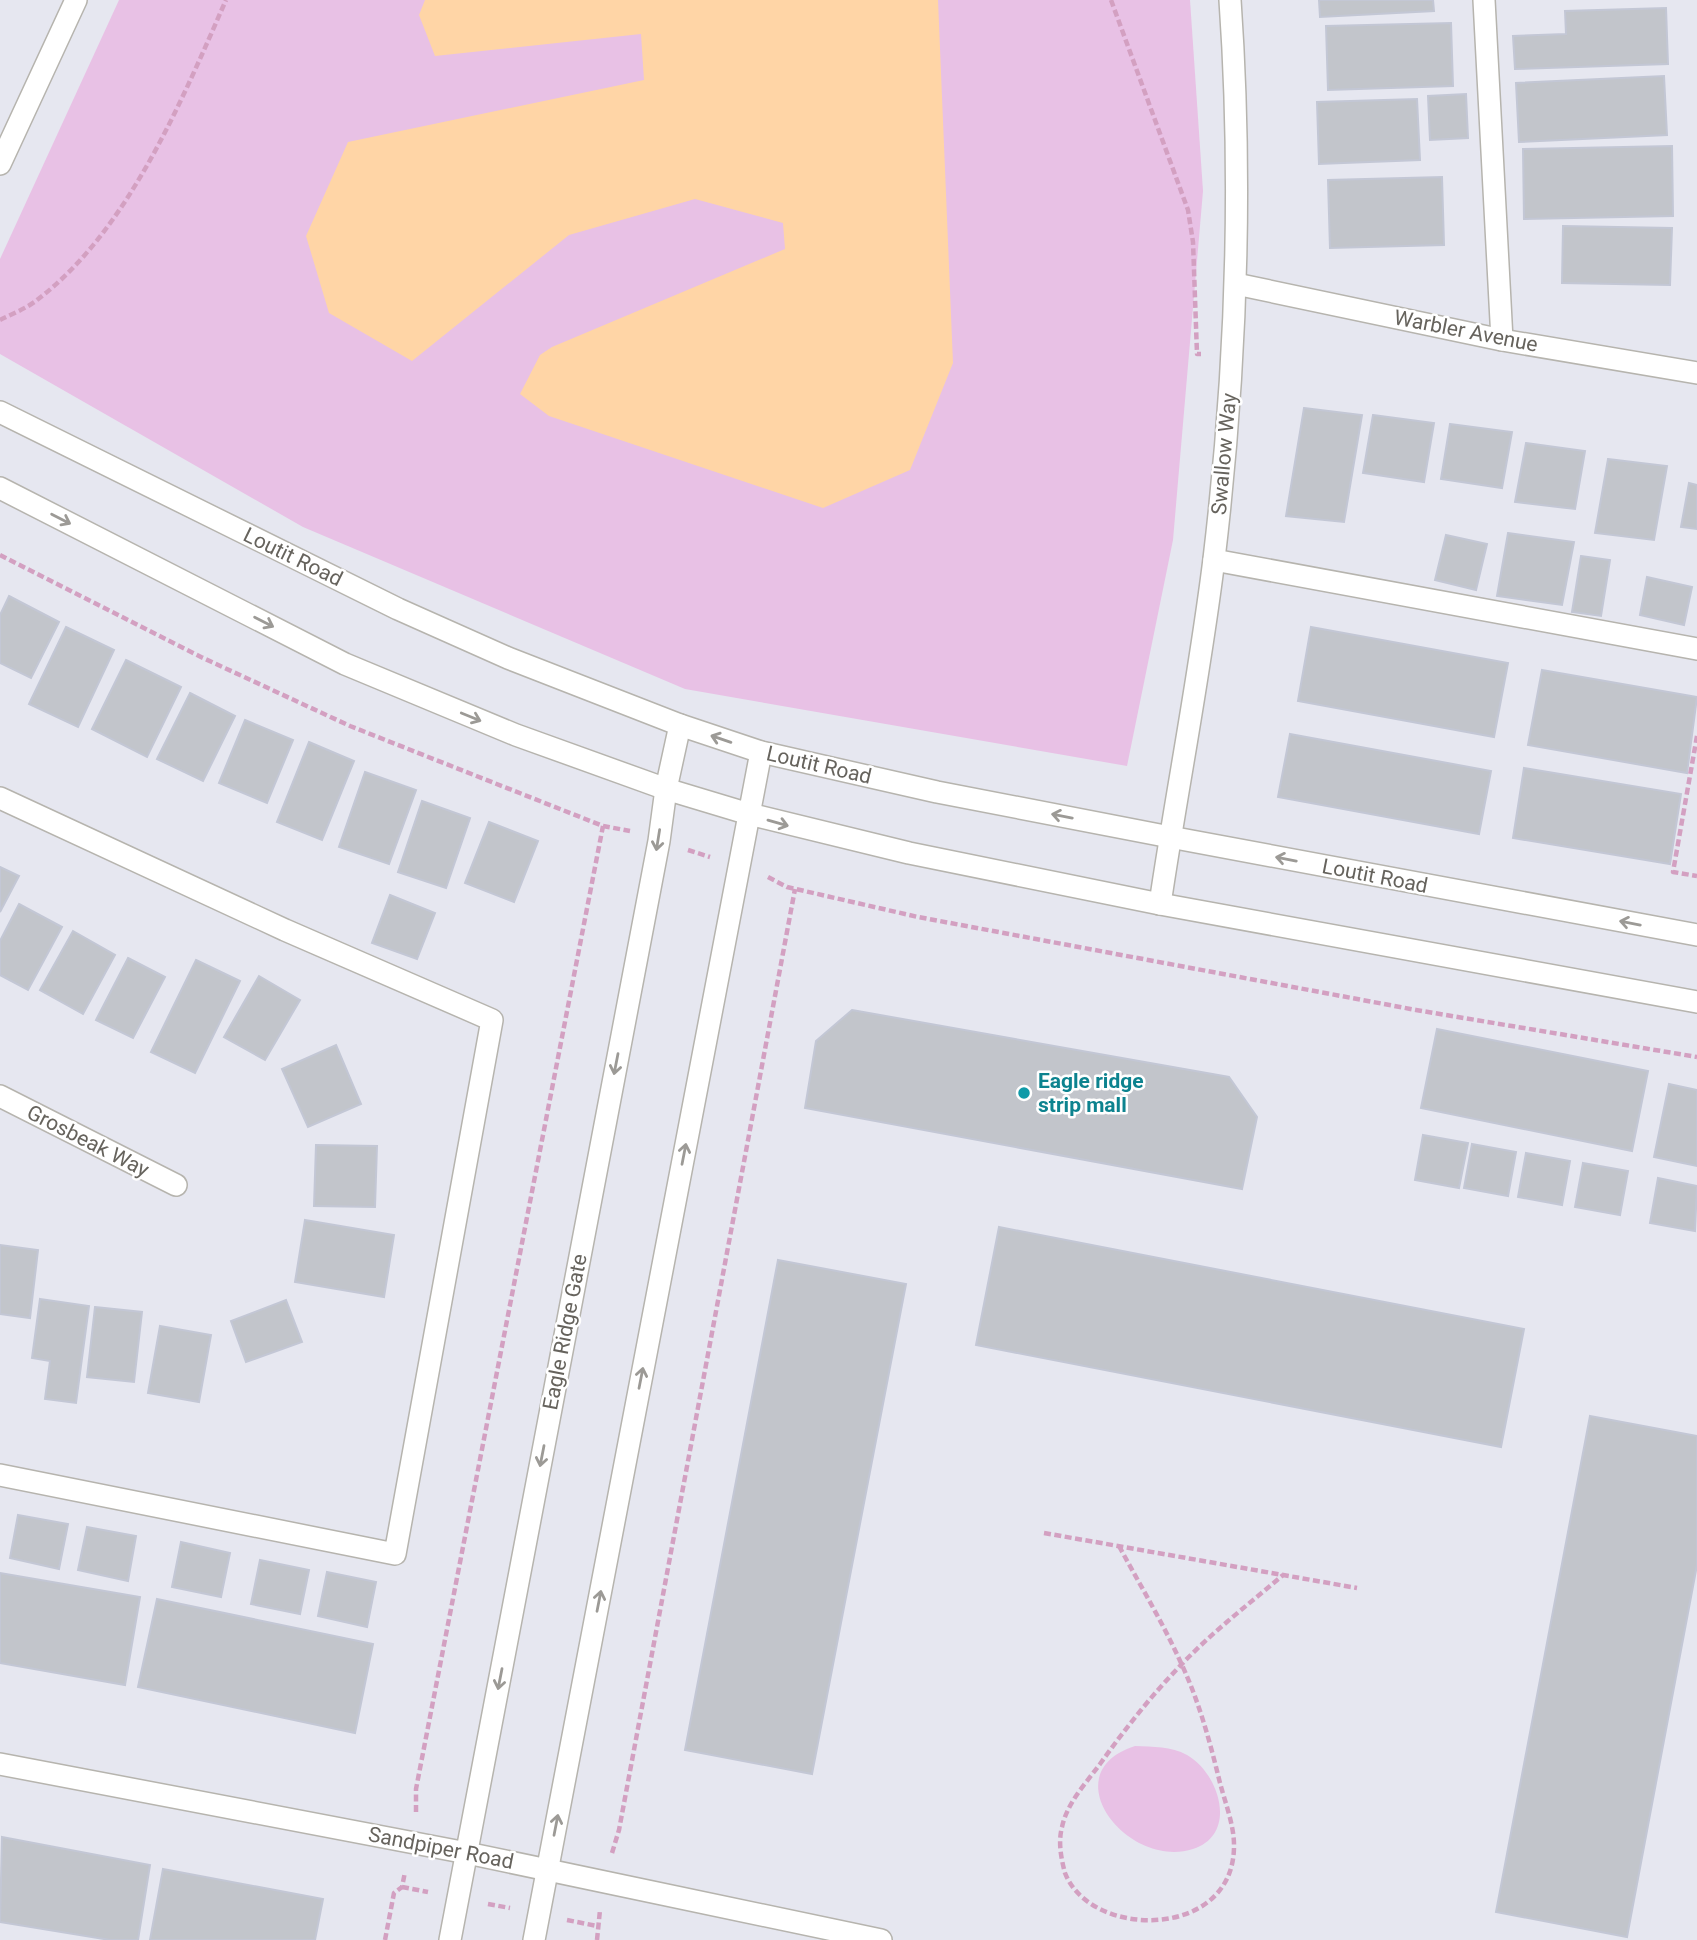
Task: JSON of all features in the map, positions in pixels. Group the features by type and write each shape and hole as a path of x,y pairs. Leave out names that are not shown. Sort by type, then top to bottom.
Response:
{"street":[{"path":"0,164 7,133 76,0"},
{"name":"Swallow Way","path":"1160,904 1214,560 1233,354 1236,284 1235,66 1230,0"},
{"path":"1484,0 1502,340"},
{"name":"Warbler Avenue","path":"1236,284 1502,340 1697,373"},
{"name":"Loutit Road","path":"0,412 398,608 508,658 680,725 761,752 937,792 1170,838 1697,935"},
{"path":"0,488 345,664 516,735 666,789 749,814 909,853 1160,904 1697,1002"},
{"path":"1214,560 1697,649"},
{"name":"Eagle Ridge Gate","path":"450,1940 680,725"},
{"path":"534,1940 761,752"},
{"path":"0,798 285,930 492,1020 395,1554 0,1475"},
{"name":"Grosbeak Way","path":"0,1096 176,1185"},
{"name":"Sandpiper Road","path":"0,1763 467,1853 881,1940"}],"path":[{"path":"0,320 37,300 81,258 129,200 226,0"},
{"path":"1111,0 1188,210 1195,270 1197,354 1233,354"},
{"path":"0,555 201,657 349,726 603,827 623,829 739,866 795,889 918,917 1416,1010 1697,1056"},
{"path":"1697,736 1673,872 1697,876"},
{"path":"418,1800 416,1789 603,827"},
{"path":"615,1840 795,889"},
{"path":"1044,1533 1357,1588"},
{"path":"1119,1546 1182,1664 1206,1728 1234,1844 1230,1874 1216,1900 1202,1913"},
{"path":"1084,1909 1065,1874 1060,1856 1062,1826 1074,1799 1129,1723 1182,1664 1283,1575"},
{"path":"385,1940 394,1893 402,1887 597,1926 597,1940"}],"shaded area":[{"path":"119,0 1190,0 1203,191 1173,540 1127,766 685,689 303,527 0,354 0,259"},
{"path":"425,0 938,0 953,363 910,470 823,508 549,416 520,394 540,355 552,347 785,249 783,223 695,199 569,235 412,361 329,313 306,236 348,142 644,80 641,34 435,56 419,15"},
{"path":"1135,1746 1181,1752 1208,1775 1219,1803 1220,1817 1216,1831 1207,1841 1193,1849 1168,1852 1145,1846 1124,1833 1108,1816 1099,1796 1099,1776 1111,1759"}],"building":[{"path":"1319,0 1433,0 1434,11 1320,17"},
{"path":"1666,8 1668,64 1515,69 1513,36 1566,34 1565,11"},
{"path":"1451,23 1453,86 1328,90 1326,26"},
{"path":"1664,76 1667,135 1519,142 1516,83"},
{"path":"1466,94 1468,138 1430,140 1428,96"},
{"path":"1417,99 1420,160 1319,164 1317,102"},
{"path":"1672,146 1673,216 1524,219 1523,149"},
{"path":"1442,177 1444,245 1330,248 1328,180"},
{"path":"1563,226 1672,228 1670,285 1562,283"},
{"path":"1304,408 1362,415 1344,522 1286,516"},
{"path":"1373,415 1434,423 1424,482 1363,473"},
{"path":"1450,424 1512,432 1502,488 1441,479"},
{"path":"1526,443 1585,451 1575,509 1515,502"},
{"path":"1608,459 1667,466 1654,540 1595,533"},
{"path":"1689,483 1697,485 1697,529 1681,527"},
{"path":"1508,533 1574,542 1562,605 1497,596"},
{"path":"1446,535 1487,544 1476,590 1435,580"},
{"path":"1581,556 1610,560 1601,616 1572,612"},
{"path":"1647,577 1692,587 1684,625 1640,615"},
{"path":"9,596 59,622 31,678 0,663 0,615"},
{"path":"66,627 114,650 78,727 29,704"},
{"path":"1311,627 1508,663 1494,737 1298,701"},
{"path":"126,660 181,687 147,757 92,729"},
{"path":"1542,670 1697,697 1687,773 1528,745"},
{"path":"190,693 235,716 203,781 157,759"},
{"path":"245,720 293,740 267,803 219,783"},
{"path":"1290,734 1491,771 1479,834 1278,797"},
{"path":"309,742 354,761 322,840 277,822"},
{"path":"1524,768 1681,794 1670,864 1513,838"},
{"path":"365,772 416,790 389,864 339,847"},
{"path":"422,801 470,818 446,888 398,872"},
{"path":"489,822 538,841 514,902 465,883"},
{"path":"0,867 19,876 0,912"},
{"path":"390,895 435,913 417,959 372,943"},
{"path":"19,904 62,927 28,990 0,975 0,941"},
{"path":"73,931 115,955 83,1014 40,990"},
{"path":"128,958 165,977 133,1038 96,1020"},
{"path":"196,960 240,981 195,1073 151,1052"},
{"path":"259,976 300,1000 265,1060 224,1037"},
{"name":"Eagle ridge strip mall","path":"852,1010 1229,1077 1257,1117 1242,1189 805,1108 816,1041"},
{"path":"1437,1029 1648,1071 1632,1151 1421,1108"},
{"path":"336,1045 361,1104 308,1127 282,1069"},
{"path":"1669,1084 1697,1090 1697,1166 1654,1157"},
{"path":"1423,1135 1468,1143 1459,1188 1415,1180"},
{"path":"1472,1144 1516,1152 1508,1196 1464,1188"},
{"path":"316,1145 377,1146 375,1207 314,1206"},
{"path":"1526,1153 1570,1161 1562,1205 1518,1197"},
{"path":"1583,1163 1628,1171 1620,1215 1575,1207"},
{"path":"1658,1178 1697,1186 1695,1231 1650,1223"},
{"path":"305,1220 394,1235 384,1297 295,1282"},
{"path":"999,1227 1524,1329 1501,1447 976,1345"},
{"path":"0,1245 38,1250 30,1318 0,1314"},
{"path":"778,1260 906,1284 812,1774 685,1750"},
{"path":"40,1299 89,1306 76,1403 45,1399 50,1361 32,1358"},
{"path":"286,1300 302,1342 246,1362 231,1321"},
{"path":"95,1307 142,1312 134,1382 87,1377"},
{"path":"160,1326 211,1335 199,1402 148,1393"},
{"path":"1590,1416 1697,1436 1697,1565 1627,1937 1496,1912"},
{"path":"18,1515 68,1524 59,1569 10,1558"},
{"path":"87,1527 136,1536 128,1581 78,1570"},
{"path":"181,1542 230,1553 221,1597 172,1587"},
{"path":"260,1560 309,1570 300,1614 251,1604"},
{"path":"327,1572 376,1582 367,1627 318,1616"},
{"path":"0,1573 140,1597 125,1685 0,1663"},
{"path":"157,1599 373,1644 355,1733 138,1687"},
{"path":"2,1837 150,1865 138,1940 110,1940 0,1922"},
{"path":"163,1869 323,1899 315,1940 150,1940"}],"place":[{"name":"Eagle ridge strip mall","path":"1024,1093"}]}
